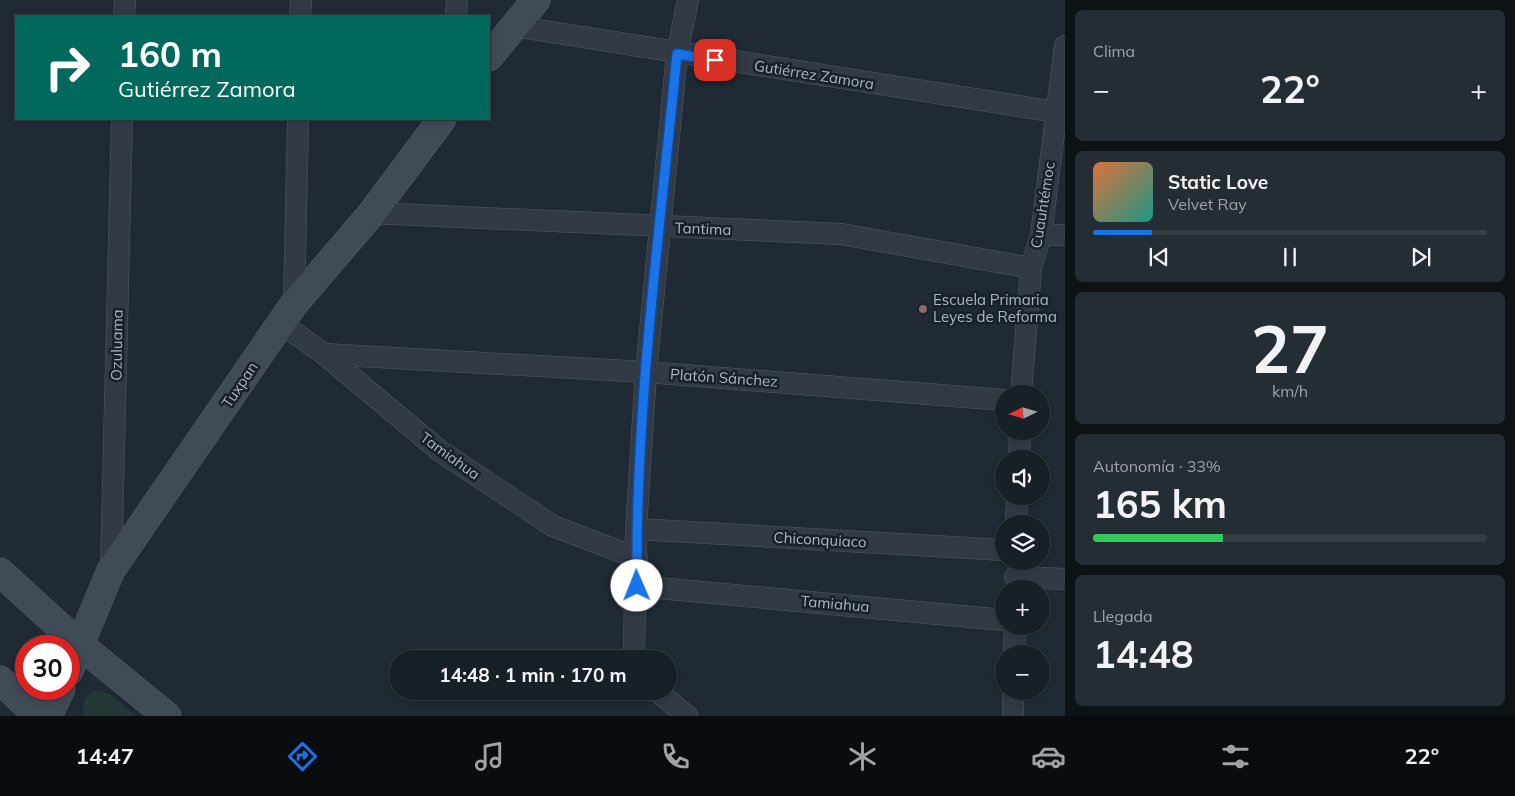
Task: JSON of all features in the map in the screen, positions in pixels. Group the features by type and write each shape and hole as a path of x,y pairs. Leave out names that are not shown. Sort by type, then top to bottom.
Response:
{"main road":[{"path":"490,56 536,0"},
{"name":"Tuxpan","path":"80,645 111,570 288,314 372,213 441,120"},
{"path":"0,572 69,635"},
{"path":"80,645 167,716"},
{"path":"0,680 38,716"},
{"path":"48,716 56,700"}],"street":[{"path":"124,15 125,0"},
{"path":"300,15 301,0"},
{"path":"456,15 457,0"},
{"path":"634,650 637,586 636,529 646,372 677,54 688,0"},
{"name":"Gutiérrez Zamora","path":"513,26 677,54 1056,112"},
{"name":"Cuauhtémoc","path":"1023,385 1032,268 1041,235 1065,46"},
{"name":"Ozuluama","path":"111,570 122,120"},
{"path":"288,314 298,120"},
{"name":"Tantima","path":"372,213 840,234 1032,268"},
{"path":"1041,235 1065,234"},
{"name":"Tamiahua","path":"288,314 324,354 440,451 553,526 636,558"},
{"name":"Platón Sánchez","path":"324,354 646,372 995,399"},
{"name":"Chiconquiaco","path":"636,529 995,549"},
{"path":"1015,576 1065,579"},
{"name":"Tamiahua","path":"637,586 995,619"},
{"path":"668,700 687,716"},
{"path":"1013,700 1013,716"}],"green space":[{"path":"98,690 110,694 136,716 85,716 83,703 90,694"}],"place":[{"name":"Escuela Primaria Leyes de Reforma","path":"923,309"}],"route":[{"path":"637,586 636,529 646,372 677,54 715,60"}]}
